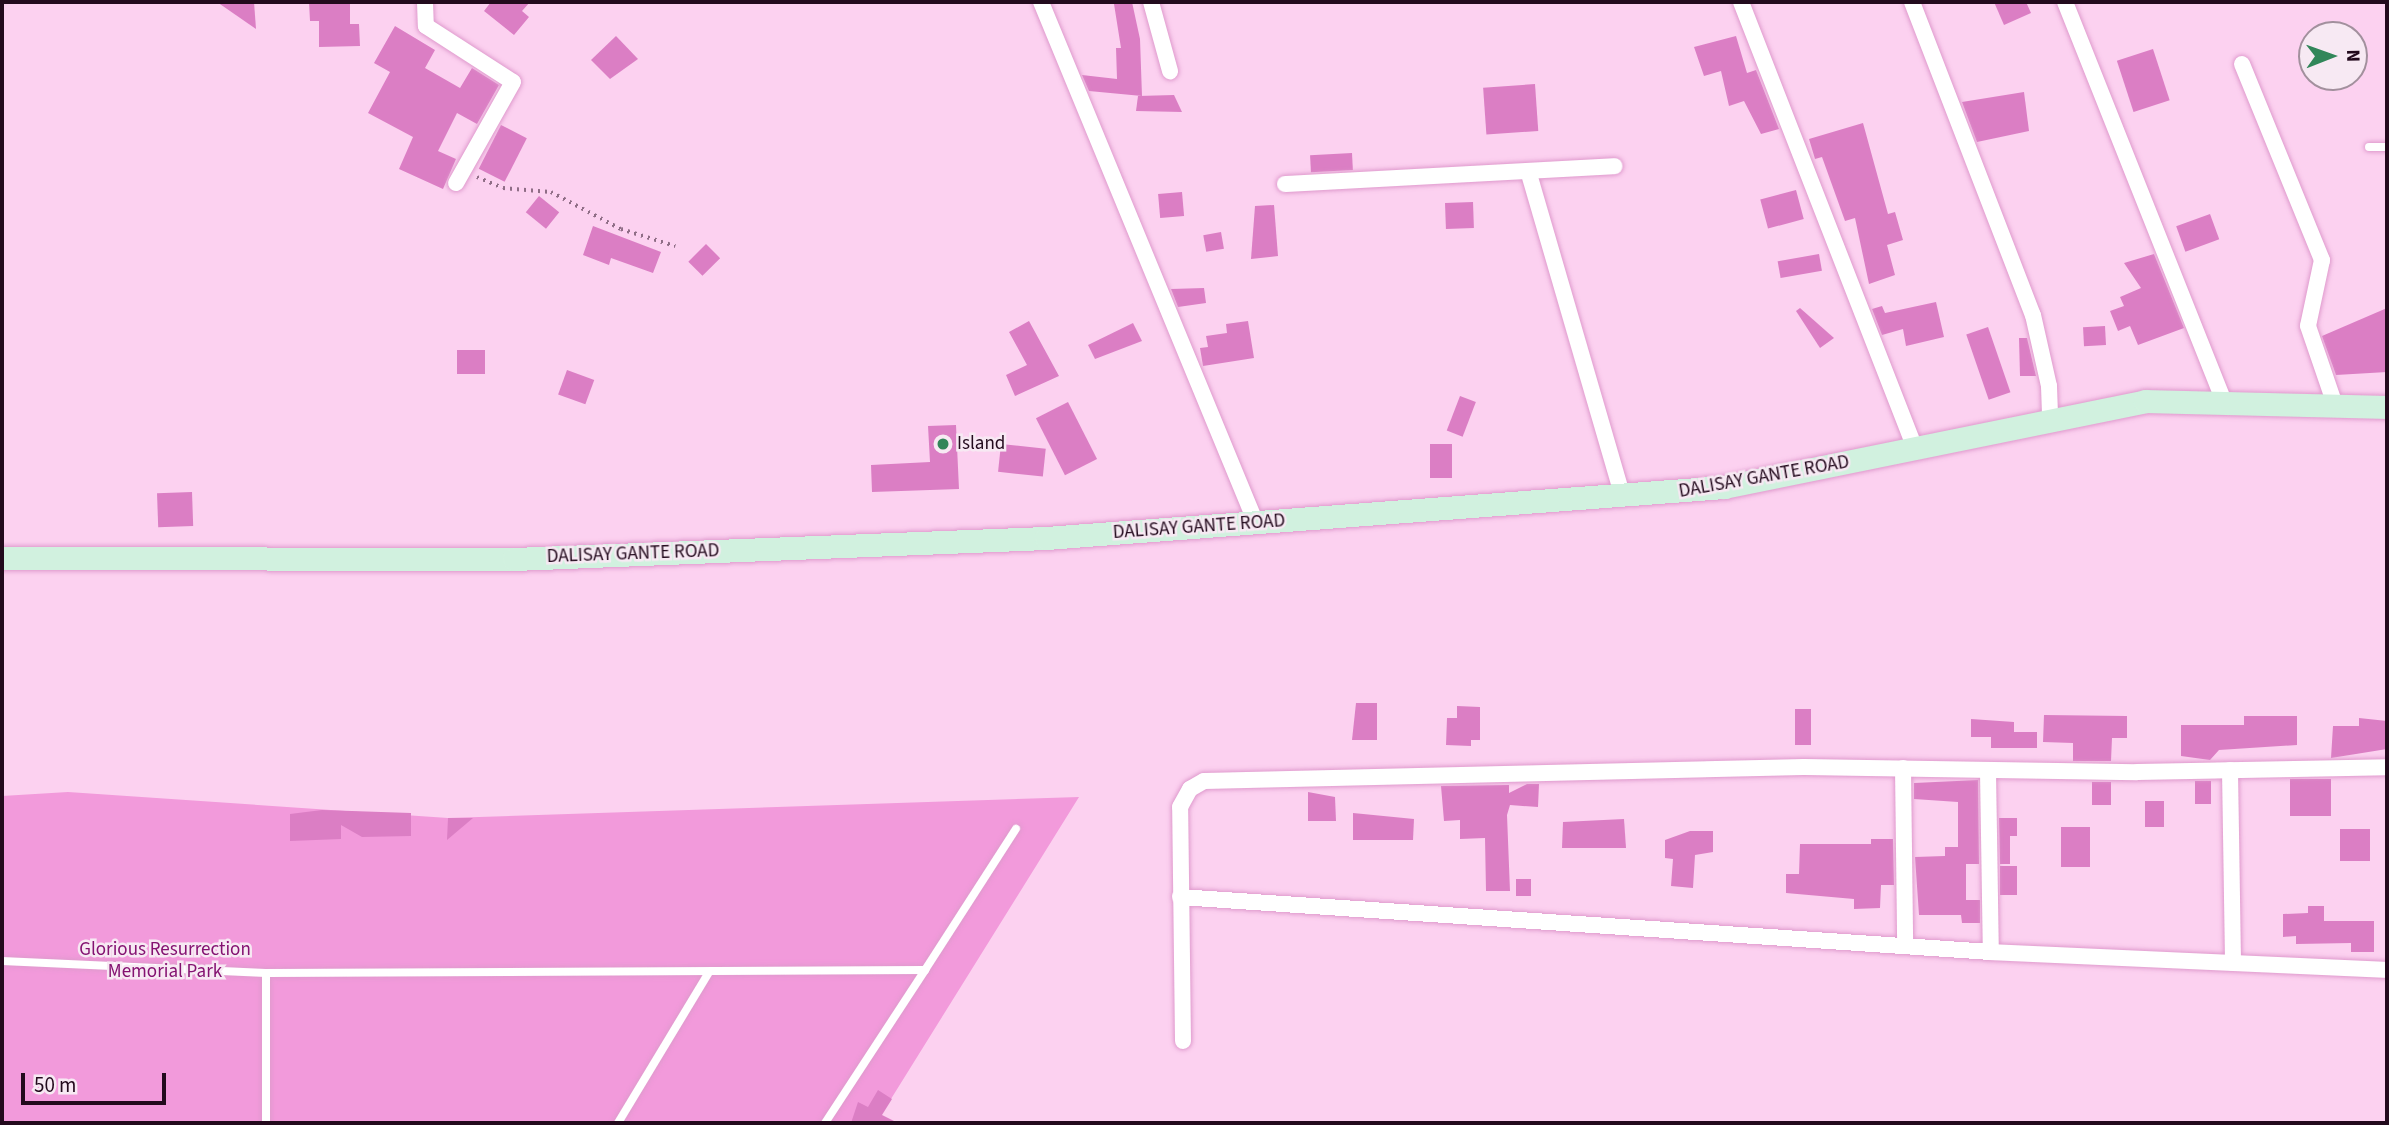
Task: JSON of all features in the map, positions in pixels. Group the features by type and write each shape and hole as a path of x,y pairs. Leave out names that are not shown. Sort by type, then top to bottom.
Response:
{"main road":[{"name":"DALISAY GANTE ROAD","path":"2,558 514,559 1046,538 1623,498 1788,476 2050,416 2144,401 2387,407"}],"street":[{"path":"425,2 426,26 513,82 459,176"},
{"path":"1041,2 1256,523"},
{"path":"1151,2 1170,71"},
{"path":"1741,2 1915,448"},
{"path":"1912,2 2032,315 2049,386 2050,416"},
{"path":"2065,2 2224,401"},
{"path":"2242,64 2322,260 2308,326 2335,405"},
{"path":"1285,184 1529,174 1615,166"},
{"path":"1529,174 1623,498"},
{"path":"1183,1041 1180,807 1190,789 1205,781 1903,768 1988,771 2230,771 2387,767"},
{"path":"1903,768 1905,944"},
{"path":"1988,771 1991,952"},
{"path":"2230,771 2233,963"},
{"path":"1180,897 1905,944 1991,952 2387,970"}],"lane":[{"path":"2370,147 2387,146"},
{"path":"825,1123 1016,828"},
{"path":"2,961 266,973 925,970"},
{"path":"618,1123 709,972"},
{"path":"266,973 266,1123"}],"path":[{"path":"459,176 503,188 551,191 621,229 675,246"}],"green space":[{"name":"Glorious Resurrection Memorial Park","path":"68,792 448,818 1079,797 876,1123 2,1123 2,796"}],"building":[{"path":"217,2 254,2 256,29"},
{"path":"309,2 350,2 350,24 359,24 360,46 319,47 319,21 310,21"},
{"path":"491,2 530,2 522,11 529,17 514,35 484,11"},
{"path":"1132,2 1140,39 1142,96 1089,91 1082,75 1117,79 1116,48 1121,48 1114,4"},
{"path":"1994,2 2026,2 2031,13 2004,25"},
{"path":"395,26 435,50 425,68 460,88 472,68 499,85 477,124 457,113 438,151 456,159 443,189 399,169 413,137 368,113 390,72 374,63"},
{"path":"616,36 638,59 610,79 591,60"},
{"path":"1736,36 1747,73 1756,70 1779,129 1761,134 1744,101 1729,106 1721,71 1704,76 1694,47"},
{"path":"2153,49 2170,100 2134,112 2117,61"},
{"path":"1535,84 1538,131 1486,135 1483,88"},
{"path":"2024,92 2029,131 1977,142 1962,102"},
{"path":"1174,95 1182,112 1136,111 1138,96"},
{"path":"1863,123 1888,214 1895,212 1903,240 1887,245 1895,275 1869,284 1855,218 1845,221 1822,157 1815,159 1809,139"},
{"path":"501,125 527,138 505,182 479,169"},
{"path":"1352,153 1353,170 1311,172 1310,155"},
{"path":"1796,190 1804,219 1768,229 1760,200"},
{"path":"1182,192 1184,216 1160,218 1158,194"},
{"path":"539,196 559,212 546,229 526,212"},
{"path":"1473,202 1474,228 1446,229 1445,203"},
{"path":"1274,205 1278,256 1251,259 1255,206"},
{"path":"2210,214 2219,239 2185,252 2176,226"},
{"path":"593,226 661,252 653,273 611,258 609,265 583,255"},
{"path":"1221,232 1224,249 1206,252 1203,235"},
{"path":"706,244 720,258 702,276 688,262"},
{"path":"1819,254 1822,271 1781,278 1778,261"},
{"path":"2154,254 2184,328 2138,345 2130,326 2118,331 2110,311 2124,306 2120,297 2141,288 2124,263"},
{"path":"1204,288 1206,303 1178,307 1171,289"},
{"path":"1936,302 1944,337 1906,346 1903,329 1882,335 1872,309 1882,306 1885,313"},
{"path":"1800,308 1834,338 1820,348 1796,311"},
{"path":"2387,308 2387,372 2336,375 2322,336"},
{"path":"1029,321 1059,376 1015,396 1006,375 1027,365 1009,332"},
{"path":"1248,321 1254,358 1203,366 1200,348 1208,347 1206,336 1227,333 1226,324"},
{"path":"1133,323 1142,341 1095,359 1088,345"},
{"path":"2105,326 2106,345 2084,346 2083,327"},
{"path":"1988,327 2010,392 1989,400 1966,334"},
{"path":"2019,338 2027,338 2036,376 2020,376"},
{"path":"457,350 485,350 485,374 457,374"},
{"path":"567,370 594,380 585,404 558,394"},
{"path":"1460,396 1476,402 1463,437 1447,431"},
{"path":"1068,402 1097,459 1065,475 1036,418"},
{"name":"Island","path":"956,425 959,489 872,492 871,465 930,462 928,426"},
{"path":"1001,444 1046,449 1043,477 998,472"},
{"path":"1430,444 1452,444 1452,478 1430,478"},
{"path":"192,492 193,526 158,527 157,493"},
{"path":"1356,703 1377,703 1377,740 1352,740"},
{"path":"1457,706 1480,707 1480,740 1471,740 1471,746 1446,745 1447,718 1457,718"},
{"path":"1795,709 1811,709 1811,745 1795,745"},
{"path":"2044,715 2127,716 2127,738 2112,738 2111,761 2073,761 2073,743 2043,742"},
{"path":"2244,716 2297,716 2297,745 2219,750 2210,760 2181,756 2181,725 2244,725"},
{"path":"2359,718 2387,721 2387,749 2331,758 2333,726 2359,726"},
{"path":"1971,719 2014,722 2014,732 2037,732 2037,748 1991,748 1991,737 1971,737"},
{"path":"2290,779 2331,779 2331,816 2290,816"},
{"path":"1978,780 1979,864 1966,864 1966,900 1980,900 1980,923 1962,923 1961,915 1919,915 1915,857 1945,856 1945,847 1958,847 1958,802 1914,799 1914,783"},
{"path":"2195,781 2211,781 2211,804 2195,804"},
{"path":"2092,782 2111,782 2111,805 2092,805"},
{"path":"1527,784 1539,784 1538,807 1510,805 1507,815 1510,891 1486,891 1485,838 1460,839 1460,820 1444,821 1441,786 1509,785 1509,793"},
{"path":"1308,792 1335,797 1336,821 1308,821"},
{"path":"2145,801 2164,801 2164,827 2145,827"},
{"path":"322,810 411,813 411,836 362,837 341,825 341,839 290,841 290,814"},
{"path":"1353,813 1414,819 1413,840 1353,840"},
{"path":"448,818 473,818 447,840"},
{"path":"1999,818 2017,818 2017,836 2010,836 2010,864 2000,864"},
{"path":"1624,819 1626,848 1562,848 1563,822"},
{"path":"2061,827 2090,827 2090,867 2061,867"},
{"path":"2340,829 2370,829 2370,861 2340,861"},
{"path":"1690,831 1713,831 1713,852 1695,855 1693,888 1671,886 1673,859 1665,858 1665,840"},
{"path":"1871,839 1893,839 1894,885 1881,885 1880,908 1854,909 1854,899 1786,893 1786,874 1799,874 1800,844 1871,844"},
{"path":"2000,866 2017,866 2017,895 2000,895"},
{"path":"1516,879 1531,879 1531,896 1516,896"},
{"path":"2308,906 2324,906 2324,921 2374,921 2374,952 2351,952 2351,943 2296,944 2296,936 2283,937 2283,914 2308,913"},
{"path":"878,1090 892,1099 882,1115 898,1123 851,1123 858,1102 868,1107"}],"place":[{"name":"Island","path":"943,444"}]}
